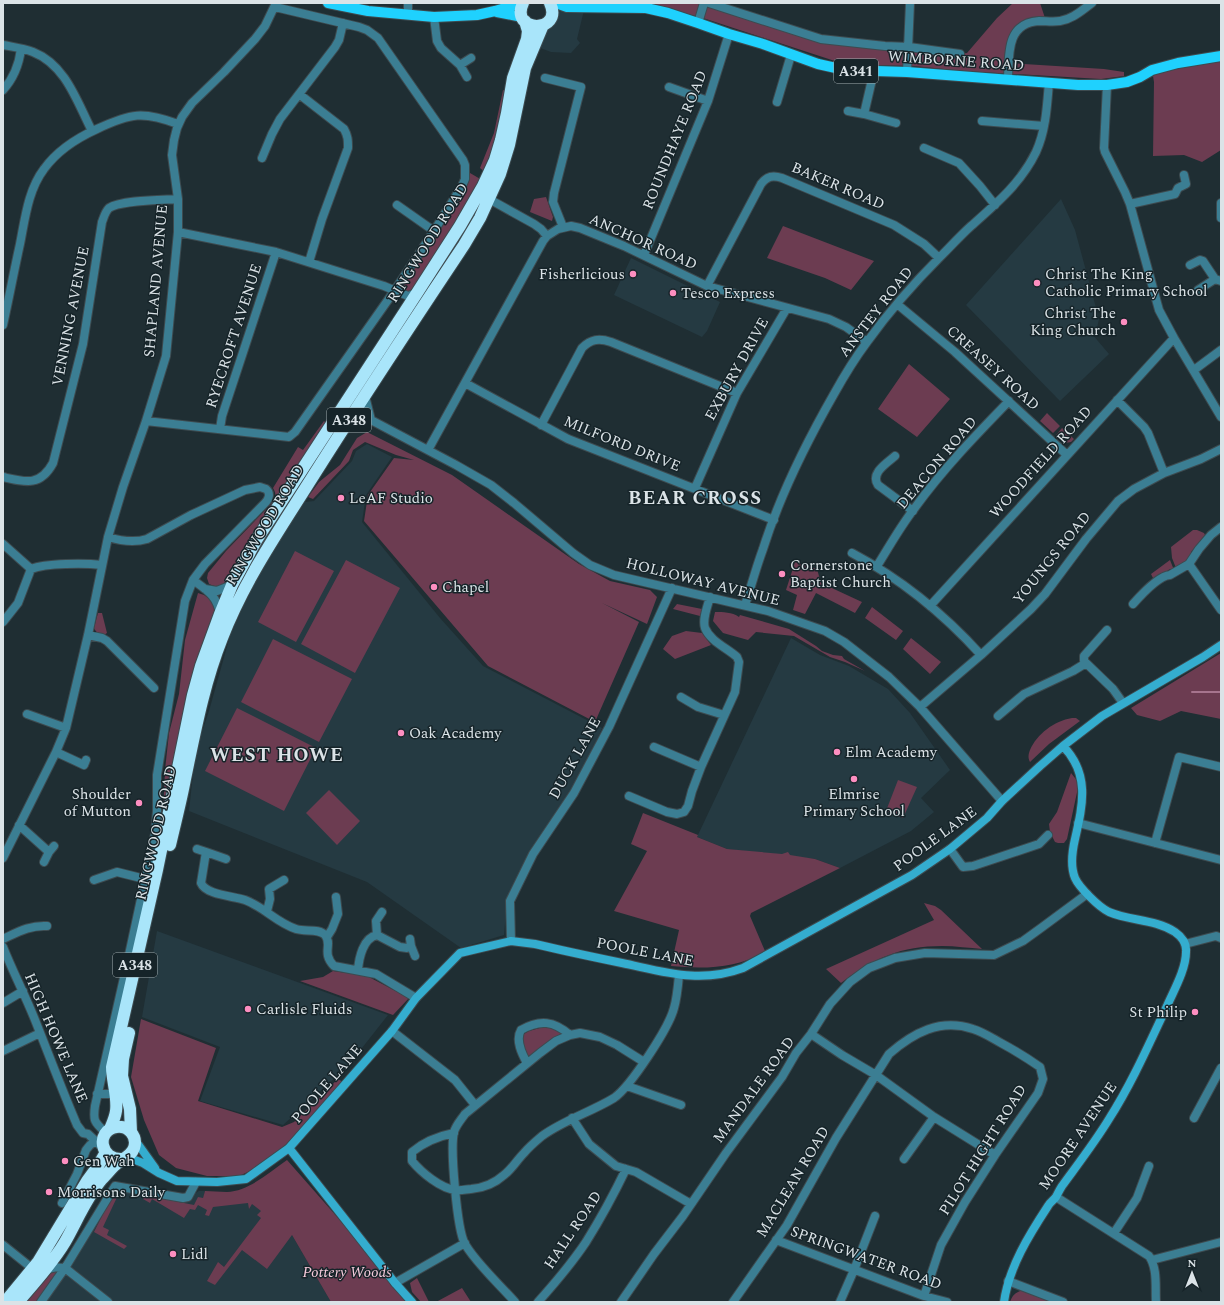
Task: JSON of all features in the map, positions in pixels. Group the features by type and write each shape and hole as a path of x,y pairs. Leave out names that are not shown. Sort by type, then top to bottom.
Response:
{"highway":[{"name":"A348","path":"522,3 521,12 524,19"},
{"path":"550,3 552,8 552,16"},
{"name":"A348","path":"543,25 549,21 552,16"},
{"path":"524,19 533,26 543,25"},
{"name":"RINGWOOD ROAD","path":"105,1130 116,1113 112,1067 157,870 193,695 201,666 220,614 232,585 257,539 417,293 483,186 495,160 507,113 513,78 527,39 528,31 524,19"},
{"name":"RINGWOOD ROAD","path":"133,1136 130,1109 122,1076 123,1059 192,742 222,637 240,598 263,555 480,218 500,174 509,146 525,68 543,25"},
{"path":"5,1302 38,1270 64,1243 90,1195 109,1171 134,1150 133,1136 123,1127 119,1126 105,1130 98,1166 59,1229 38,1270 18,1302"},
{"path":"102,1147 113,1158 125,1158"}],"main road":[{"path":"328,3 368,11 434,17 466,16 495,11 522,3"},
{"name":"WIMBORNE ROAD","path":"556,3 567,7 598,5 646,8 668,13 763,44 818,64 844,70 907,72 1107,85 1127,82 1152,70 1178,63 1221,56"},
{"path":"552,16 567,7"},
{"path":"495,11 524,19"}],"street":[{"path":"408,3 408,14"},
{"path":"698,23 704,3"},
{"name":"WIMBORNE ROAD","path":"708,3 821,40 909,47 960,54"},
{"path":"907,72 910,3"},
{"path":"1008,79 1010,44 1017,31 1030,22 1060,22 1069,19 1092,3"},
{"path":"262,158 280,119 335,47 339,40 343,24 275,5"},
{"name":"SHAPLAND AVENUE","path":"3,858 56,752 66,728 88,635 108,537 166,356 178,232 178,199 172,155 178,124 192,103 255,39 265,26 275,5"},
{"path":"434,17 437,41 441,48 460,65 467,77"},
{"name":"RINGWOOD ROAD","path":"220,430 285,437 289,437 295,432 395,290 434,231 465,179 465,165 463,160 378,38 367,30 343,24"},
{"name":"ROUNDHAYE ROAD","path":"644,255 708,101 729,34"},
{"path":"3,46 31,51 50,62 60,70 92,131"},
{"path":"3,90 17,69 21,49"},
{"path":"777,102 791,55"},
{"path":"460,65 471,58"},
{"path":"864,114 874,71"},
{"path":"428,450 526,269 547,236 558,228 563,227 553,202 554,193 582,88 545,78"},
{"name":"ANSTEY ROAD","path":"745,605 763,548 809,440 847,372 867,342 897,304 939,258 1007,194 1021,177 1036,151 1044,126 1047,115 1050,82"},
{"path":"1107,85 1105,152 1130,204 1159,310 1221,417"},
{"path":"669,87 708,101"},
{"path":"299,94 344,129 348,141 348,148 322,219 309,262"},
{"path":"848,111 896,122"},
{"path":"3,325 29,202 38,178 52,159 62,150 92,131 121,118 138,114 158,117 178,124"},
{"path":"982,121 1044,126"},
{"path":"924,148 959,163 995,205"},
{"path":"1130,204 1175,194 1178,188 1186,184 1184,175"},
{"name":"BAKER ROAD","path":"707,286 760,184 768,177 773,176 787,179 894,225 924,244 939,258"},
{"name":"VENNING AVENUE","path":"3,477 25,482 33,481 42,478 49,471 53,463 83,344 102,222 105,213 110,208 124,203 178,199"},
{"path":"489,199 534,224 547,236"},
{"path":"1221,203 1221,218"},
{"path":"402,206 434,231"},
{"name":"ANCHOR ROAD","path":"563,227 571,226 600,235 707,286 829,319 867,342"},
{"path":"178,232 276,252 395,290 408,296 417,293"},
{"name":"RYECROFT AVENUE","path":"220,430 222,416 276,252"},
{"path":"1190,265 1200,260 1203,261 1218,280 1198,290"},
{"path":"404,294 407,303 406,308"},
{"name":"CREASEY ROAD","path":"897,304 955,352 1067,455"},
{"name":"EXBURY DRIVE","path":"695,488 737,393 787,308"},
{"name":"WOODFIELD ROAD","path":"930,606 1174,338"},
{"path":"541,425 582,348 587,343 597,339 611,342 737,393"},
{"path":"1194,370 1221,350"},
{"name":"MILFORD DRIVE","path":"465,383 568,439 774,520"},
{"path":"365,396 371,420"},
{"path":"1117,400 1148,433 1164,473"},
{"name":"DEACON ROAD","path":"877,566 913,511 959,453 1009,401"},
{"name":"HOLLOWAY AVENUE","path":"350,418 371,420 491,485 573,553 590,565 614,575 768,611 825,631 844,642 889,677 920,707 1002,801"},
{"path":"146,421 220,430"},
{"name":"YOUNGS ROAD","path":"920,707 1019,621 1045,594 1086,539 1118,501 1134,489 1164,473 1201,459 1221,449"},
{"path":"895,456 877,474 875,477 876,481 878,485 913,511"},
{"name":"RINGWOOD ROAD","path":"105,1130 93,1117 157,822 157,774 183,610 193,580 205,564 269,499 269,494 266,489 260,487 245,490 192,515 147,539 132,542 108,537"},
{"path":"1133,604 1153,584 1189,564 1198,549 1221,527"},
{"path":"3,544 31,569"},
{"path":"852,553 877,566 900,582 961,633 981,655"},
{"path":"3,622 18,603 31,569 36,566 70,564 102,565"},
{"path":"1189,564 1221,610"},
{"name":"RINGWOOD ROAD","path":"193,580 214,597 218,604 220,614"},
{"name":"RINGWOOD ROAD","path":"205,589 217,591 232,585"},
{"name":"DUCK LANE","path":"511,941 510,901 533,854 574,793 607,730 672,588"},
{"path":"629,796 667,812 677,814 684,812 688,806 701,767 735,692 739,662 737,657 711,637 705,627 705,618 710,597"},
{"path":"1107,630 1084,656 1084,661 1113,689 1123,703"},
{"path":"88,635 102,638 107,641 154,688"},
{"name":"POOLE LANE","path":"125,1158 143,1162 159,1173 177,1180 217,1182 246,1179 262,1169 289,1148 392,1031 416,998 460,953 511,941 535,944 679,976 706,977 734,972 743,968 912,875 950,849 987,818 1002,801 1063,746 1102,716 1221,645"},
{"path":"998,716 1024,694 1073,671 1086,663"},
{"path":"681,698 698,707 724,715"},
{"path":"27,714 66,728"},
{"path":"1063,746 1074,758 1080,773 1082,790 1072,865 1075,878 1087,894 1098,905 1109,912 1166,927 1177,933 1186,944 1216,936 1221,938"},
{"path":"654,747 701,767"},
{"path":"56,752 84,765"},
{"path":"1155,843 1179,757 1221,767"},
{"path":"1078,824 1221,860"},
{"path":"19,825 52,849 44,862"},
{"path":"950,849 963,867 973,866 1039,844 1048,835"},
{"path":"198,849 226,859"},
{"path":"206,852 201,878 201,883 205,888 212,892 246,901 289,926 302,930 321,932 327,937 328,955 330,962 334,966 376,974 416,998"},
{"path":"94,880 116,872 145,879"},
{"path":"267,912 270,899 269,889 284,880"},
{"path":"811,1034 830,1004 850,982 869,968 895,958 925,953 994,955 1029,936 1087,894"},
{"path":"327,937 338,914 336,897"},
{"path":"378,935 376,921 382,912"},
{"path":"3,939 41,923"},
{"path":"358,970 360,954 366,942 378,935"},
{"path":"378,935 400,947 407,948 411,943 415,956"},
{"name":"MOORE AVENUE","path":"1004,1302 1008,1282 1028,1240 1049,1204 1056,1197 1109,1119 1145,1053 1185,962 1186,944"},
{"name":"HIGH HOWE LANE","path":"3,947 13,973 23,991 77,1125 83,1133 88,1134 102,1147"},
{"path":"454,1133 438,1137 412,1152 412,1161 427,1176 442,1186 456,1190 488,1186 495,1182 509,1171 524,1153 542,1136 572,1118 613,1098 627,1086 644,1062 670,1018 674,1009 679,976"},
{"path":"3,1003 23,991"},
{"path":"527,1063 519,1043 519,1034 521,1030 545,1022 561,1027 570,1035"},
{"name":"PILOT HIGHT ROAD","path":"876,1075 889,1054 918,1032 931,1028 951,1025 973,1028 1025,1057 1040,1067 1043,1079 1038,1092 994,1155 941,1245 924,1296"},
{"path":"392,1031 455,1080 476,1106"},
{"path":"3,1051 40,1033"},
{"path":"516,1302 478,1261 465,1243 457,1211 453,1160 454,1133 456,1126 466,1114 527,1063 556,1041 570,1035 580,1033 600,1037 617,1045 644,1062"},
{"name":"MANDALE ROAD","path":"621,1302 726,1153 782,1077 796,1053 811,1034 842,1055 876,1075 934,1117 994,1155"},
{"path":"1194,1118 1220,1074"},
{"name":"MACLEAN ROAD","path":"733,1302 787,1225 836,1138 876,1075"},
{"path":"627,1086 680,1105"},
{"path":"97,1094 115,1094"},
{"path":"904,1159 934,1117"},
{"path":"572,1118 589,1144 616,1166 649,1178 691,1204"},
{"path":"88,1134 98,1134 105,1130"},
{"path":"133,1136 159,1173"},
{"path":"62,1203 86,1150 90,1145 102,1147"},
{"path":"289,1148 395,1283 412,1302"},
{"path":"1114,1233 1137,1198 1149,1166"},
{"name":"HALL ROAD","path":"538,1302 586,1243 609,1204 626,1169"},
{"path":"76,1174 90,1177"},
{"path":"41,1302 65,1268 115,1186 183,1198 188,1197 196,1182"},
{"path":"1056,1197 1149,1256 1152,1260 1155,1272 1156,1302"},
{"path":"840,1302 875,1216"},
{"name":"SPRINGWATER ROAD","path":"776,1240 924,1296 947,1302"},
{"path":"1152,1260 1221,1242"},
{"path":"64,1243 62,1260 65,1268"},
{"path":"395,1283 465,1243"},
{"path":"3,1245 38,1270 52,1267 65,1268 108,1302"},
{"path":"1008,1282 1063,1302"}],"shaded area":[{"path":"585,6 577,39 580,43 571,53 551,52 535,46 552,16 567,7"},
{"name":"Christ The King Catholic Primary School","path":"1061,199 1075,230 1099,319 1097,328 1092,334 1109,354 1060,401 966,305"},
{"path":"631,258 720,302 707,331 702,337 614,295"},
{"name":"Oak Academy","path":"367,444 392,457 366,495 362,522 440,618 483,666 602,728 595,745 570,792 507,900 504,935 461,948 367,882 189,811 193,774 200,738 230,636 242,609 257,579 287,528 305,502 314,501 352,461 356,451"},
{"name":"Elm Academy","path":"791,638 820,655 849,666 888,689 910,713 950,770 921,798 934,812 911,831 840,868 815,859 727,849 697,837"},
{"path":"157,931 388,1015 347,1067 283,1125 200,1101 220,1047 142,1017"},
{"path":"115,1186 188,1197 199,1191 205,1191 203,1199 258,1195 292,1235 331,1302 41,1302"}],"green space":[{"path":"636,3 709,3 821,39 960,54 967,53 997,18 1013,3 1040,3 1046,21 1017,31 1009,63 1104,69 1124,72 1124,76 1101,79 964,71 914,66 841,63 700,17"},
{"path":"1221,56 1221,150 1202,162 1184,155 1153,156 1154,82 1152,70"},
{"path":"503,90 506,91 497,138 485,172 480,168 494,133"},
{"path":"470,173 482,180 412,291 408,292 403,287 404,283 466,186"},
{"path":"546,197 553,217 552,221 530,212 534,199"},
{"path":"783,226 874,261 851,290 825,278 767,258"},
{"path":"909,364 950,399 917,437 878,409"},
{"path":"1047,413 1060,426 1053,433 1040,421"},
{"path":"324,421 326,423 227,580 219,586 209,584 207,578 208,573 226,551 274,501 275,491 273,488 298,447 303,450"},
{"path":"1062,428 1074,439 1071,442 1065,443 1056,435"},
{"path":"367,432 452,475 579,564 610,581 650,590 657,597 647,624 602,603 639,622 595,722 488,666 364,521 368,495 394,458 414,460 396,455 365,442 353,450 349,461 313,499 308,497 319,482 340,465 357,438"},
{"path":"1193,530 1197,530 1205,535 1191,552 1191,555 1186,561 1176,568 1172,558 1171,547"},
{"path":"295,551 334,571 296,642 258,622"},
{"path":"346,560 400,588 355,673 301,644"},
{"path":"1170,560 1174,570 1170,569 1154,580 1151,574"},
{"path":"795,562 817,569 821,583 862,602 855,613 816,593 805,614 793,610 797,595 786,590"},
{"path":"198,593 204,595 212,601 215,610 205,641 163,815 165,770 169,733 179,694 185,640"},
{"path":"677,604 702,609 700,616 673,609"},
{"path":"872,607 903,631 896,640 865,618"},
{"path":"715,612 730,613 739,617 740,615 789,629 822,651 833,655 842,656 844,659 865,671 830,657 794,636 756,632 748,640 723,633 713,621"},
{"path":"98,613 102,613 107,633 104,635 97,632 94,628"},
{"path":"686,631 702,633 711,645 675,659 663,649 672,636"},
{"path":"911,638 941,662 930,674 903,649"},
{"path":"273,639 352,679 319,742 241,702"},
{"path":"1221,653 1221,719 1181,711 1160,721 1137,715 1131,708"},
{"path":"237,708 316,748 284,811 205,771"},
{"path":"1076,718 1080,721 1049,744 1030,762 1028,756 1037,739 1053,725"},
{"path":"1071,773 1079,783 1067,839 1064,843 1058,843 1055,842 1050,832 1049,824 1057,812"},
{"path":"898,780 917,787 903,818 886,811"},
{"path":"329,790 360,821 337,845 306,813"},
{"path":"643,813 698,835 697,837 727,849 782,854 788,852 790,855 815,859 840,868 751,913 750,916 765,951 743,961 720,966 671,966 679,930 614,911 647,851 631,844"},
{"path":"924,903 935,906 941,910 982,949 942,946 914,948 901,951 876,960 841,983 826,969 934,920"},
{"path":"333,971 367,976 409,998 393,1015 300,981 323,977"},
{"path":"141,1019 216,1048 198,1101 282,1127 294,1122 338,1079 343,1082 284,1147 252,1170 239,1176 207,1176 176,1168 159,1155 144,1120 131,1077"},
{"path":"543,1027 554,1028 563,1034 528,1058 522,1035 529,1031"},
{"name":"Pottery Woods","path":"287,1160 412,1302 331,1302 292,1235 267,1269 242,1250 215,1285 207,1281 218,1262 224,1267 261,1218 257,1215 261,1211 252,1204 249,1209 248,1203 213,1207 209,1216 205,1215 207,1210 198,1205 195,1210 190,1209 184,1218 152,1199 150,1203 143,1199 144,1195 194,1205 198,1197 203,1198 205,1191 235,1191 251,1185"},
{"path":"115,1190 127,1191 125,1196 119,1193 103,1227 109,1230 107,1235 127,1246 124,1249 94,1232"},
{"path":"65,1268 41,1302 18,1302 43,1271"},
{"path":"417,1278 429,1302 421,1302 412,1292 410,1283"},
{"path":"462,1288 471,1302 436,1302"},
{"path":"1024,1290 1063,1302 1010,1302 1015,1294"}],"waterway":[{"path":"1192,692 1221,692"}],"place":[{"name":"Fisherlicious","path":"633,274"},
{"name":"Christ The King Catholic Primary School","path":"1037,283"},
{"name":"Tesco Express","path":"673,293"},
{"name":"Christ The King Church","path":"1124,322"},
{"name":"LeAF Studio","path":"341,498"},
{"name":"Cornerstone Baptist Church","path":"782,574"},
{"name":"Chapel","path":"434,587"},
{"name":"Oak Academy","path":"401,733"},
{"name":"Elm Academy","path":"837,752"},
{"name":"Elmrise Primary School","path":"854,779"},
{"name":"Shoulder of Mutton","path":"139,803"},
{"name":"Carlisle Fluids","path":"248,1009"},
{"name":"St Philip","path":"1195,1012"},
{"name":"Gen Wah","path":"65,1161"},
{"name":"Morrisons Daily","path":"49,1192"},
{"name":"Lidl","path":"173,1254"}],"district":[{"name":"BEAR CROSS","path":"695,498"},
{"name":"WEST HOWE","path":"277,755"}]}
